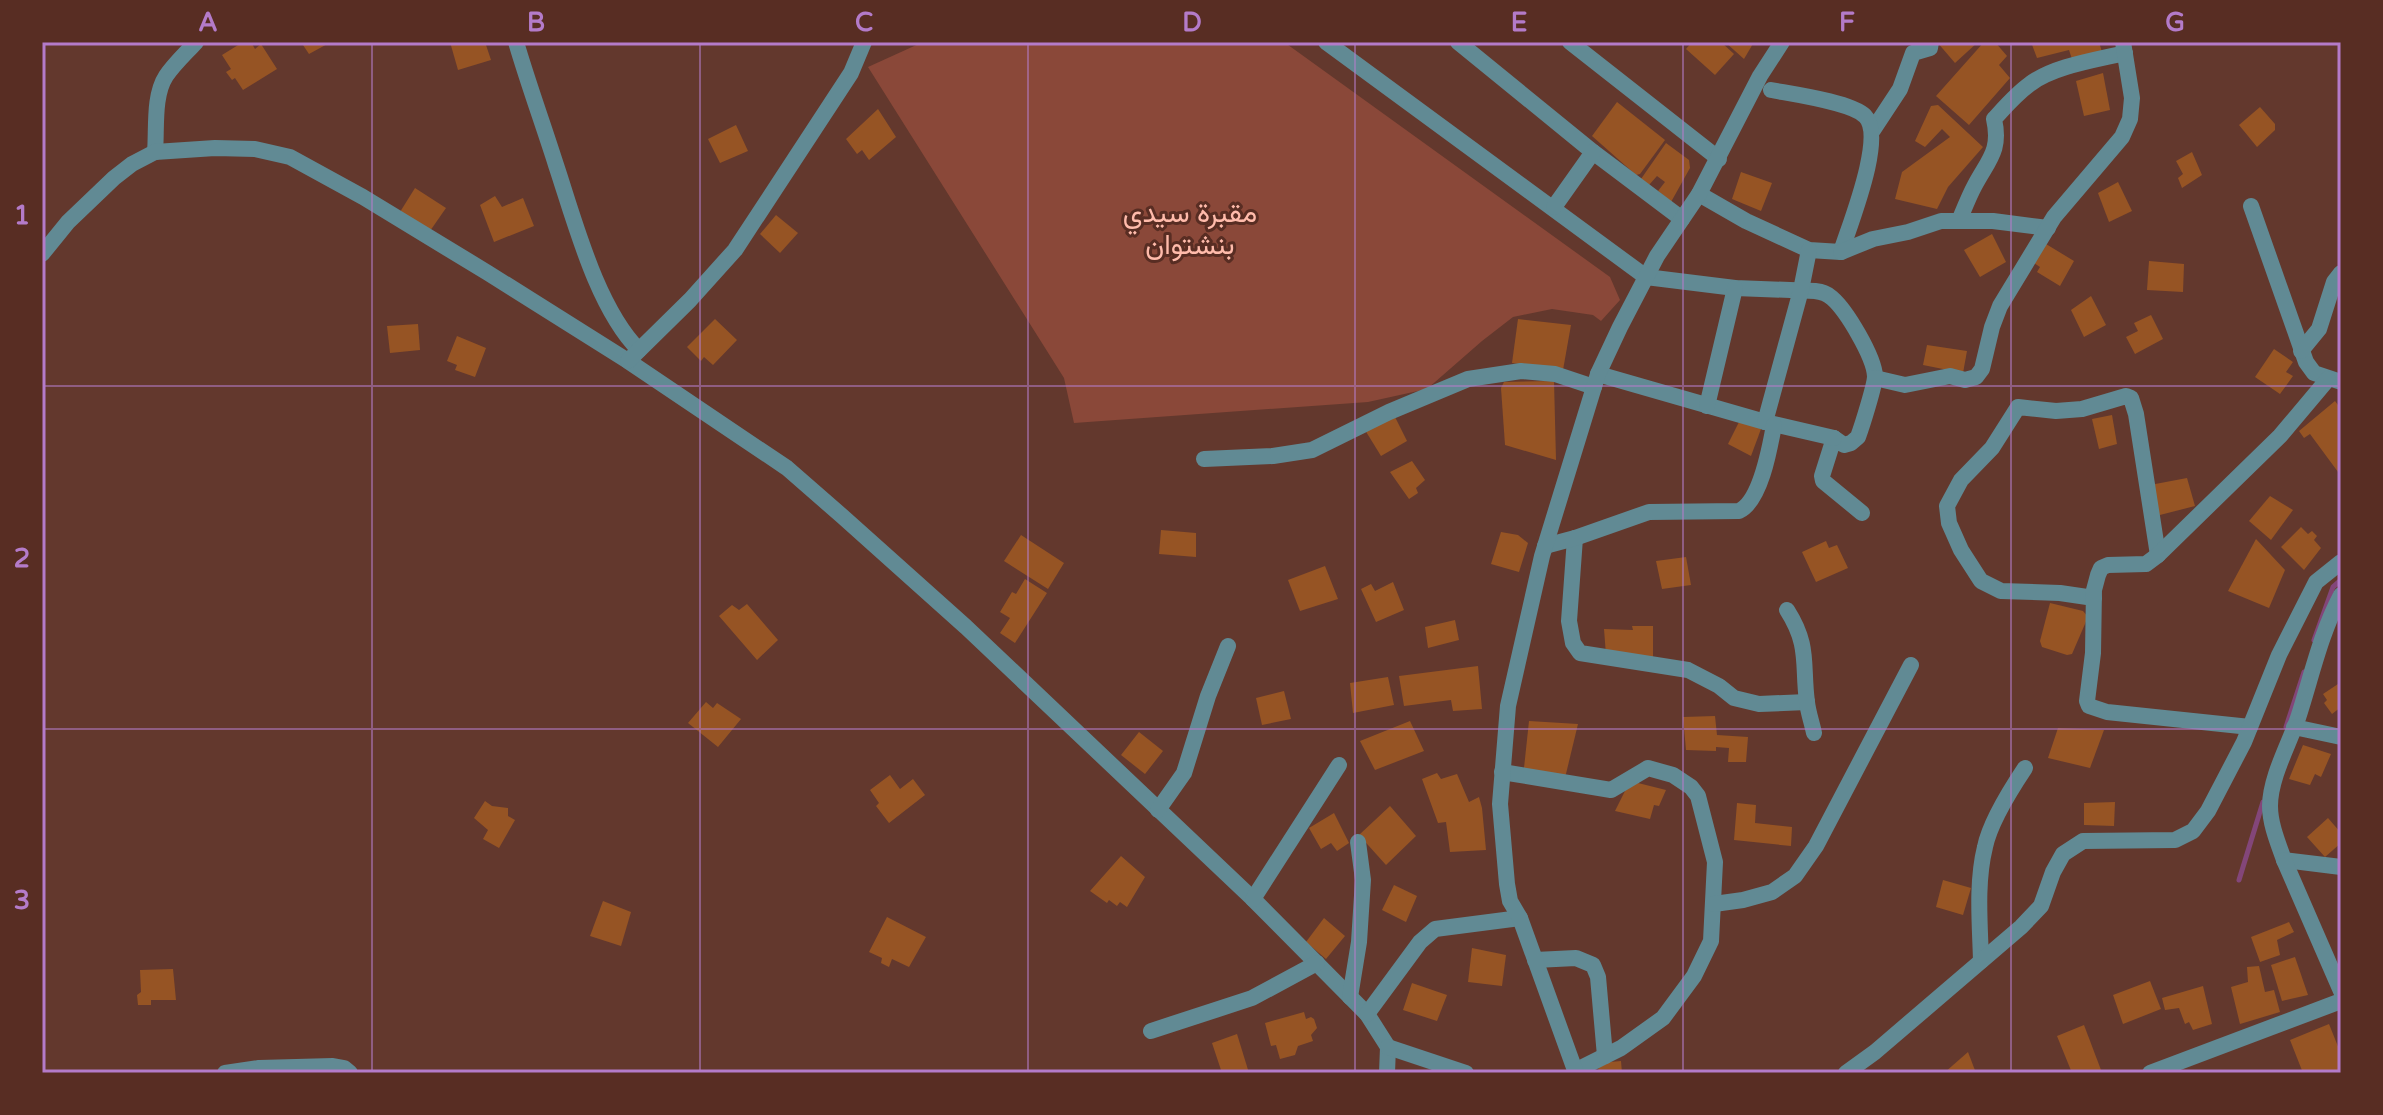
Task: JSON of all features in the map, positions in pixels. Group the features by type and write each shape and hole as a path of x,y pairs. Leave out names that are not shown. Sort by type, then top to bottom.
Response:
{"street":[{"path":"155,152 161,86 196,42"},
{"path":"516,42 600,288 634,356"},
{"path":"634,356 735,250 851,73 864,42"},
{"path":"1204,459 1273,456 1312,450 1389,412 1468,379 1521,371 1596,380 1834,438 1844,445 1858,437 1875,378 1869,356 1834,299 1825,293 1801,290 1735,288 1646,277 1326,42"},
{"path":"1458,42 1593,152 1682,219"},
{"path":"1570,42 1719,159"},
{"path":"1502,772 1611,790 1648,768 1673,775 1698,796 1715,862 1711,941 1680,997 1663,1018 1621,1048 1575,1072 1520,918 1510,901 1500,804 1502,772 1508,706 1545,546 1596,380 1646,277 1699,194 1756,84 1782,42"},
{"path":"1873,130 1900,89 1913,53 1930,48 1931,42"},
{"path":"1875,378 1905,385 1950,376 1965,380 1976,377 1982,369 2000,306 2048,228 2081,183 2122,137 2130,119 2132,98 2124,48 2032,82 2011,100 1994,119 1997,134 1993,156 1959,221"},
{"path":"1771,90 1848,106 1866,116 1873,130 1872,153 1841,252"},
{"path":"42,254 68,222 114,178 155,152 255,149 290,157 634,356 787,468 966,627 1253,899 1367,1014 1388,1047 1387,1073"},
{"path":"1554,207 1593,152"},
{"path":"1699,194 1746,221 1809,250 1841,252 1873,239 1941,221 1993,221 2048,228"},
{"path":"2250,727 2107,712 2089,706 2087,701 2093,653 2094,598 2101,568 2146,564 2158,555 2335,381 2314,373 2306,362 2251,206"},
{"path":"1545,546 1649,512 1739,511 1746,508 1769,452 1769,424 1809,250"},
{"path":"2301,351 2319,329 2334,282 2341,273"},
{"path":"1707,406 1735,288"},
{"path":"2094,598 2060,593 2001,591 1981,581 1961,550 1949,523 1947,506 1961,480 1992,448 2018,407 2056,411 2082,409 2126,396 2131,398 2158,555"},
{"path":"1834,438 1823,471 1823,481 1862,513"},
{"path":"1575,538 1569,621 1573,643 1580,653 1688,670 1719,686 1734,698 1759,704 1807,702"},
{"path":"1846,1073 1875,1052 2021,927 2041,906 2063,854 2083,841 2175,840 2193,831 2208,811 2250,727 2279,655 2316,582 2341,562"},
{"path":"2341,595 2324,628 2279,765 2270,805 2284,860 2341,991"},
{"path":"1787,610 1799,629 1804,646 1807,702 1814,733"},
{"path":"1158,810 1184,773 1208,696 1228,646"},
{"path":"1714,904 1772,892 1795,876 1816,846 1911,665"},
{"path":"2294,727 2341,737"},
{"path":"1253,899 1339,765"},
{"path":"1981,961 1980,898 1985,845 2006,799 2025,768"},
{"path":"1350,997 1359,942 1363,880 1358,842"},
{"path":"2284,860 2341,867"},
{"path":"1367,1014 1420,942 1435,929 1520,918"},
{"path":"1535,960 1576,958 1593,965 1598,977 1605,1056"},
{"path":"1151,1031 1252,998 1317,963"},
{"path":"2150,1073 2341,1001"},
{"path":"1388,1047 1466,1073"},
{"path":"225,1073 259,1068 333,1066 350,1073"}],"green space":[{"name":"مقبرة سيدي بنشتوان","path":"923,42 1284,42 1610,277 1620,300 1601,321 1593,315 1552,309 1513,317 1427,389 1368,402 1074,423 1064,378 868,67"}],"building":[{"path":"243,42 251,42 255,49 261,44 277,69 243,90 235,78 232,80 226,72 231,69 222,55"},
{"path":"301,42 331,42 309,54"},
{"path":"450,42 485,42 491,60 458,70"},
{"path":"1692,42 1721,42 1734,54 1715,75 1686,49"},
{"path":"1725,42 1754,42 1744,59"},
{"path":"1937,42 1978,42 1955,63"},
{"path":"1984,42 1995,42 2007,56 1999,65 2010,78 1969,125 1936,96"},
{"path":"2031,42 2099,42 2102,52 2072,59 2069,50 2037,58"},
{"path":"2103,73 2110,110 2084,116 2076,81"},
{"path":"1617,102 1665,140 1640,174 1636,175 1592,136"},
{"path":"1938,105 1983,147 1948,187 1937,209 1895,199 1902,172 1950,137 1942,129 1925,147 1915,141 1931,106"},
{"path":"2260,107 2275,124 2275,130 2257,147 2239,125"},
{"path":"878,109 896,137 869,160 862,150 857,154 846,139"},
{"path":"736,125 748,151 720,163 708,139"},
{"path":"1666,143 1689,160 1690,168 1671,202 1658,191 1665,182 1657,176 1649,185 1641,179"},
{"path":"2192,152 2202,175 2182,188 2178,178 2183,174 2176,161"},
{"path":"1741,172 1772,183 1761,211 1732,199"},
{"path":"2118,182 2132,211 2109,222 2098,193"},
{"path":"415,188 446,208 430,231 400,212"},
{"path":"495,196 502,207 523,198 534,226 494,242 480,205"},
{"path":"776,215 798,233 780,253 760,234"},
{"path":"1992,234 2006,262 1980,277 1964,250"},
{"path":"2046,244 2074,261 2060,286 2037,272 2040,267 2034,263"},
{"path":"2149,261 2184,264 2183,292 2147,290"},
{"path":"2091,296 2106,325 2084,337 2071,310"},
{"path":"2151,315 2163,339 2135,354 2126,337 2138,331 2134,323"},
{"path":"715,319 737,340 713,365 704,357 701,361 687,347"},
{"path":"1518,319 1571,325 1563,370 1512,363"},
{"path":"418,324 420,350 390,353 387,326"},
{"path":"457,336 486,348 475,377 455,370 457,365 447,361"},
{"path":"1927,345 1967,351 1963,373 1923,365"},
{"path":"2274,349 2293,362 2286,372 2293,376 2280,394 2255,377"},
{"path":"1554,381 1556,460 1505,445 1501,388 1504,382"},
{"path":"2335,401 2341,409 2341,476 2310,434 2304,438 2299,431"},
{"path":"1394,415 1407,441 1381,456 1365,430"},
{"path":"2112,415 2117,444 2099,449 2092,419"},
{"path":"1740,420 1761,429 1751,456 1728,444"},
{"path":"1412,461 1425,480 1416,488 1418,493 1409,499 1390,472"},
{"path":"2187,478 2195,506 2156,516 2150,485"},
{"path":"2270,496 2293,510 2271,540 2249,521"},
{"path":"2301,527 2308,534 2312,531 2317,536 2314,540 2321,548 2304,570 2281,547"},
{"path":"1161,530 1196,533 1196,557 1159,554"},
{"path":"1501,532 1518,535 1528,543 1519,572 1491,564"},
{"path":"1021,535 1064,563 1048,589 1004,561"},
{"path":"2256,539 2285,570 2269,608 2228,591"},
{"path":"1826,541 1829,548 1837,545 1848,568 1816,582 1802,552"},
{"path":"1686,557 1691,585 1662,589 1656,561"},
{"path":"1325,566 1338,599 1300,611 1288,580"},
{"path":"1025,579 1047,593 1015,643 1000,633 1010,618 1000,612 1012,592 1016,594"},
{"path":"1393,582 1404,610 1376,622 1361,589 1371,584 1375,591"},
{"path":"2050,603 2083,611 2088,617 2072,654 2042,647 2040,641"},
{"path":"747,604 778,640 757,660 719,616 732,605 739,610"},
{"path":"1455,620 1459,640 1428,648 1425,627"},
{"path":"1632,626 1653,626 1653,659 1606,655 1604,629 1633,630"},
{"path":"1478,666 1482,709 1453,711 1451,700 1404,706 1399,676"},
{"path":"1388,677 1394,705 1353,713 1350,683"},
{"path":"2341,682 2341,707 2332,714 2324,703 2327,700 2323,694"},
{"path":"1284,691 1291,719 1262,725 1256,698"},
{"path":"706,702 713,708 717,703 741,719 718,747 688,723"},
{"path":"1715,716 1717,735 1748,737 1746,762 1728,762 1729,748 1686,750 1683,717"},
{"path":"1410,721 1424,751 1375,770 1360,741"},
{"path":"1529,721 1578,724 1565,778 1524,768"},
{"path":"2058,728 2104,730 2090,768 2048,758"},
{"path":"1139,732 1163,751 1145,774 1121,755"},
{"path":"2303,745 2331,754 2321,777 2315,774 2310,785 2289,779"},
{"path":"1437,773 1441,779 1457,774 1469,802 1479,797 1486,850 1450,852 1446,822 1438,823 1422,779"},
{"path":"890,775 900,789 913,779 925,795 889,823 876,806 879,803 870,790"},
{"path":"1630,781 1666,790 1659,806 1654,805 1650,819 1615,811"},
{"path":"485,801 492,806 508,808 508,816 515,820 499,848 483,839 488,830 474,818"},
{"path":"2115,802 2114,826 2084,825 2084,803"},
{"path":"1737,803 1756,805 1755,823 1792,827 1791,846 1734,840"},
{"path":"1390,806 1416,836 1386,865 1359,835"},
{"path":"1334,813 1349,843 1337,851 1331,843 1321,849 1309,828"},
{"path":"2328,818 2341,833 2341,843 2325,857 2307,837"},
{"path":"1121,856 1145,877 1127,907 1120,902 1117,906 1109,900 1107,903 1090,891"},
{"path":"1943,880 1971,888 1963,915 1936,907"},
{"path":"1394,885 1417,896 1406,922 1382,910"},
{"path":"603,901 631,912 621,946 590,936"},
{"path":"887,917 926,937 909,967 892,959 889,967 881,963 882,958 869,952"},
{"path":"1324,918 1345,936 1326,959 1306,942"},
{"path":"2289,922 2294,932 2277,940 2280,955 2260,962 2251,937"},
{"path":"1472,948 1506,955 1502,986 1468,982"},
{"path":"2295,957 2308,995 2282,1001 2271,965"},
{"path":"2259,966 2265,992 2274,990 2280,1012 2240,1024 2231,987 2248,982 2247,967"},
{"path":"173,969 176,1000 151,1000 151,1005 138,1005 140,970"},
{"path":"2150,981 2161,1009 2123,1024 2113,995"},
{"path":"1412,983 1447,995 1437,1021 1403,1010"},
{"path":"2203,986 2212,1024 2193,1030 2189,1022 2185,1024 2179,1008 2165,1010 2162,998"},
{"path":"1304,1012 1306,1019 1314,1019 1317,1028 1311,1035 1313,1041 1298,1046 1295,1055 1280,1059 1276,1045 1271,1046 1265,1023"},
{"path":"2329,1024 2341,1054 2341,1073 2303,1073 2290,1040"},
{"path":"2084,1025 2101,1070 2072,1073 2057,1036"},
{"path":"1237,1034 1249,1073 1222,1073 1212,1043"},
{"path":"1968,1052 1976,1073 1944,1073"},
{"path":"1621,1061 1622,1073 1598,1073 1599,1063"}],"waterway":[{"path":"2314,640 2333,587 2341,580"},
{"path":"2286,727 2304,672"},
{"path":"2239,880 2263,802"}]}
